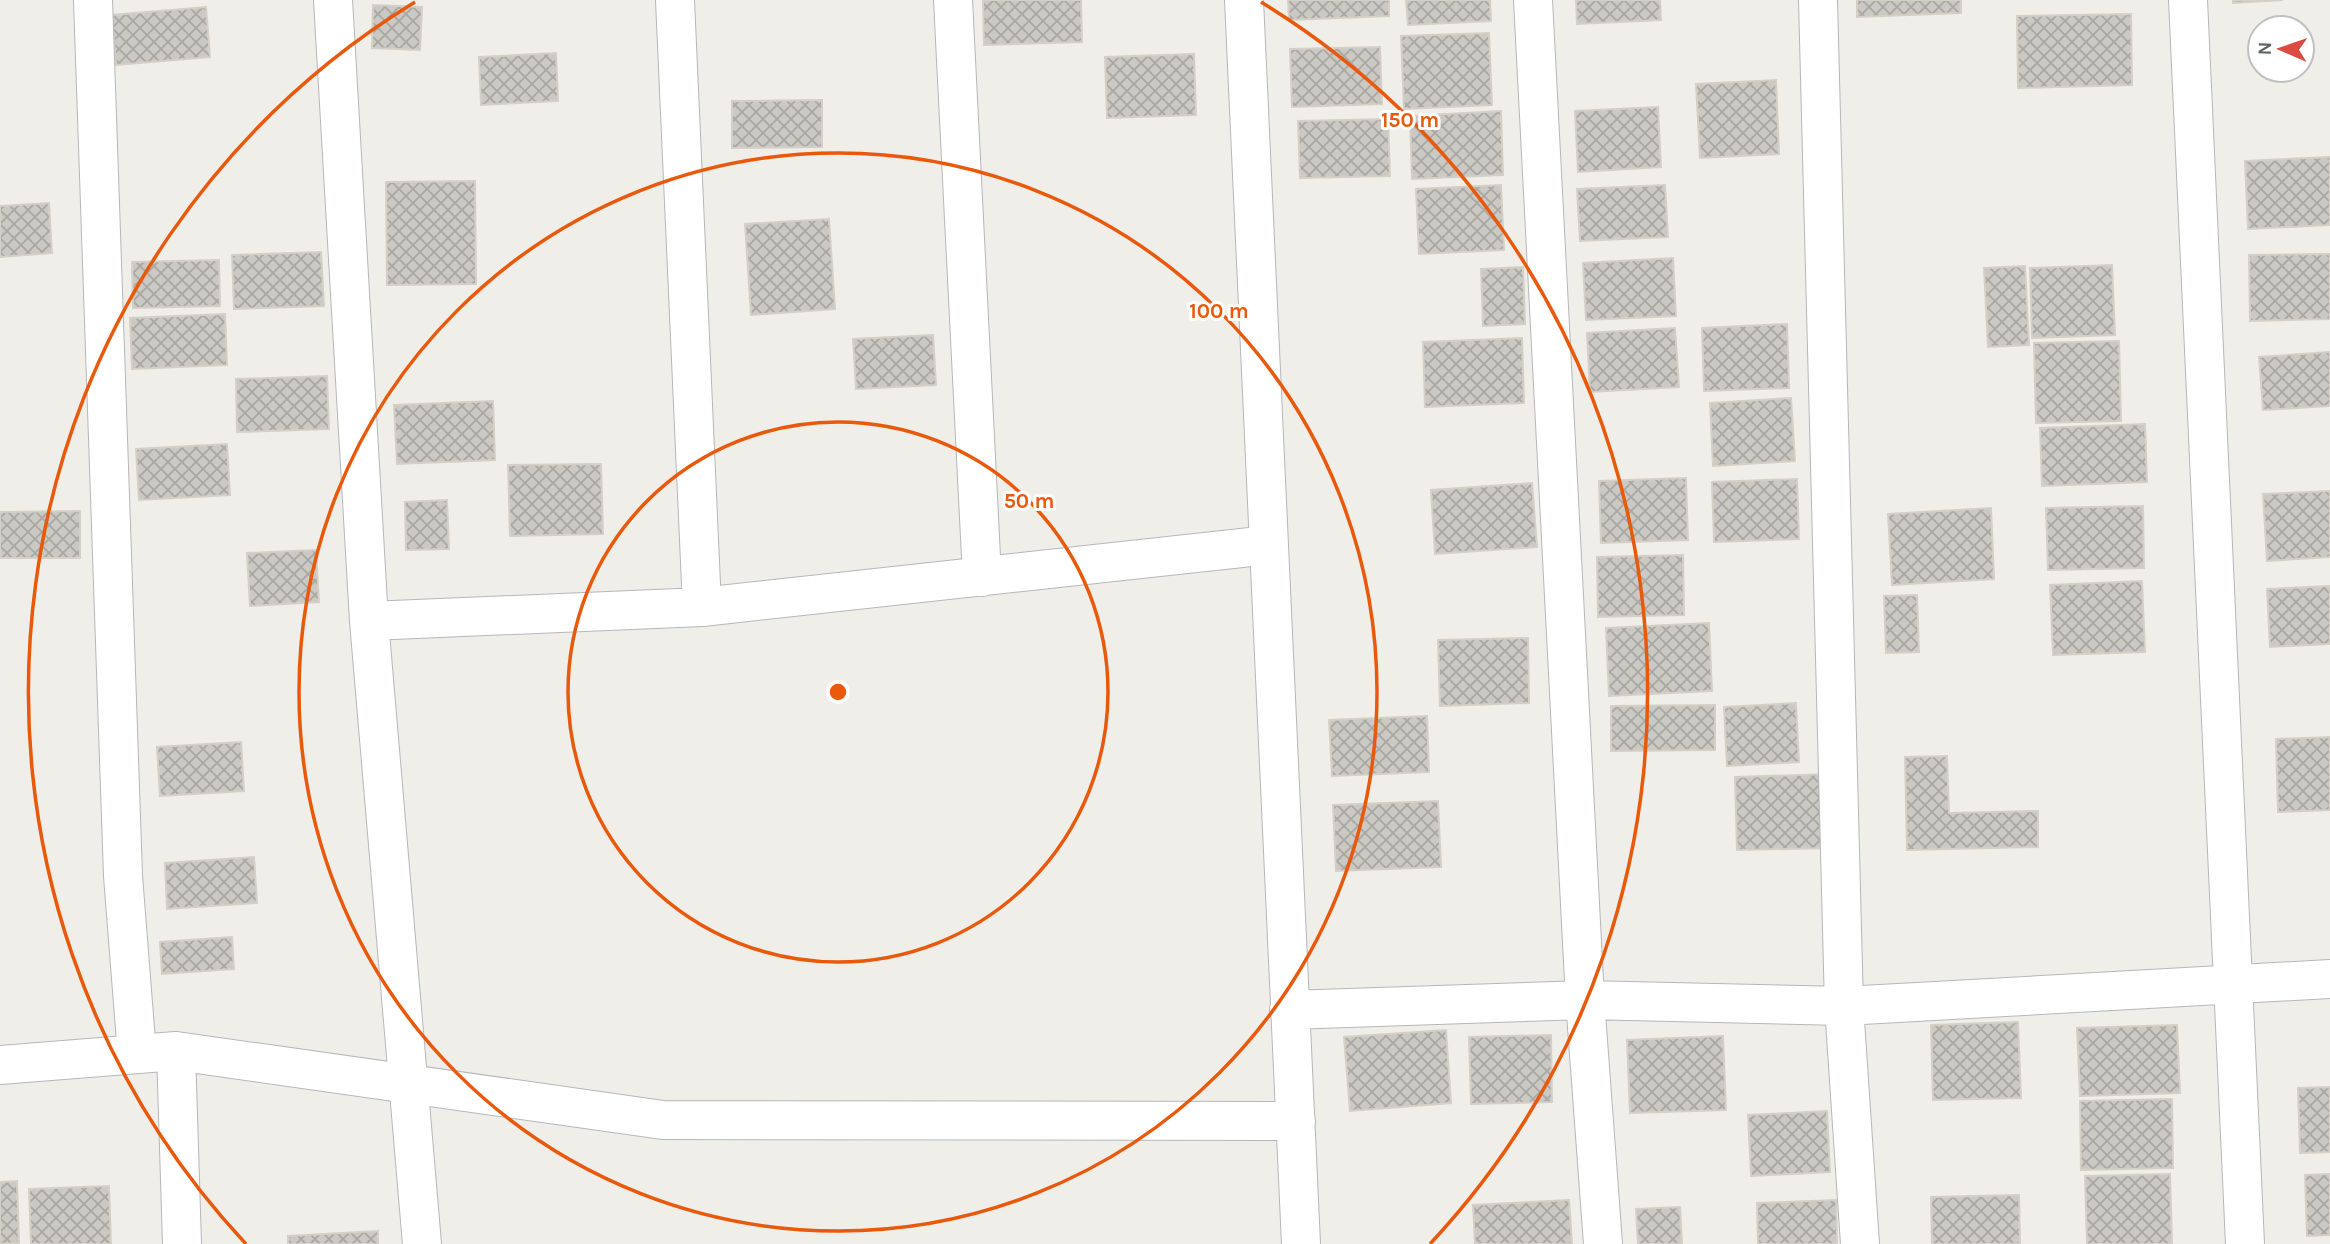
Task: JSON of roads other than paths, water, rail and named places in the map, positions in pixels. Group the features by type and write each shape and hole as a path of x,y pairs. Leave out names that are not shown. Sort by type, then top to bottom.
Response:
{"street":[{"path":"93,0 123,876 137,1054"},
{"path":"333,0 369,621 422,1244"},
{"path":"675,0 702,607"},
{"path":"953,0 982,577"},
{"path":"1244,0 1301,1244"},
{"path":"1533,0 1585,1000 1603,1244"},
{"path":"1818,0 1844,1006 1860,1244"},
{"path":"2188,0 2245,1244"},
{"path":"369,621 702,607 1269,545"},
{"path":"1289,1010 1585,1000 1844,1006 2330,979"},
{"path":"176,1052 183,1244"},
{"path":"0,1065 176,1052 663,1120 1296,1121"}]}
